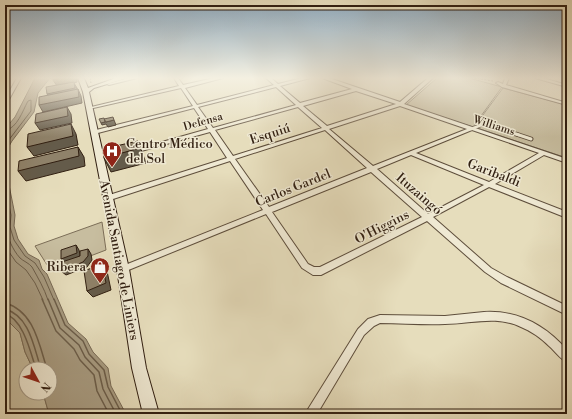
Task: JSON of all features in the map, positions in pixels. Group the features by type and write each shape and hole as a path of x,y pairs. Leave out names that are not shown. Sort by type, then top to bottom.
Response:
{"main road":[{"name":"Avenida Santiago de Liniers","path":"87,98 94,132 104,160 108,198 123,269 138,368 149,409"}],"street":[{"path":"89,108 135,98"},
{"path":"189,98 267,211"},
{"path":"94,132 232,98"},
{"name":"Ituzaingó","path":"290,98 495,275 567,311"},
{"name":"Defensa","path":"122,155 326,98"},
{"name":"Williams","path":"382,98 567,161"},
{"name":"Esquiú","path":"108,198 401,104 408,98"},
{"path":"546,98 567,104"},
{"name":"Carlos Gardel","path":"123,269 471,129"},
{"name":"O'Higgins","path":"267,211 305,266 313,271 321,271 491,185 544,153"},
{"name":"Garibaldi","path":"412,154 567,215"},
{"path":"311,414 361,332 370,322 380,319 446,320 498,316 509,318 519,321 540,333 567,357"}],"lane":[{"path":"471,129 484,124 531,139"}],"shaded area":[{"path":"415,98 494,98 473,127 406,105"},
{"path":"496,98 539,98 567,105 567,158 474,127"},
{"path":"102,222 106,250 51,271 35,246"},
{"path":"5,313 7,320 20,333 25,352 29,361 18,361 18,401 45,401 49,414 5,414"}],"water":[{"path":"25,98 37,98 34,112 12,141 5,153 5,129 15,117"},
{"path":"5,175 9,185 15,215 14,226 18,239 28,254 39,260 42,269 47,274 68,323 86,339 93,352 108,368 111,386 126,414 49,414 45,401 58,401 58,361 29,361 25,352 20,333 7,320 5,313"}],"building":[{"path":"39,98 76,98 39,105"},
{"path":"67,107 68,116 35,123 36,114"},
{"path":"113,117 114,120 106,122 104,119"},
{"path":"104,118 105,122 101,123 99,119"},
{"path":"71,124 73,136 27,147 28,134"},
{"path":"138,141 140,148 104,158 103,151 107,148"},
{"path":"78,147 79,156 18,171 19,161"},
{"path":"76,245 77,253 61,259 61,250"},
{"path":"88,249 88,256 83,262 61,271 62,262 80,256 80,251"},
{"path":"102,264 106,283 87,291 84,271"}],"place":[{"name":"Centro Médico del Sol","path":"112,168"},
{"name":"Ribera","path":"100,284"}]}
